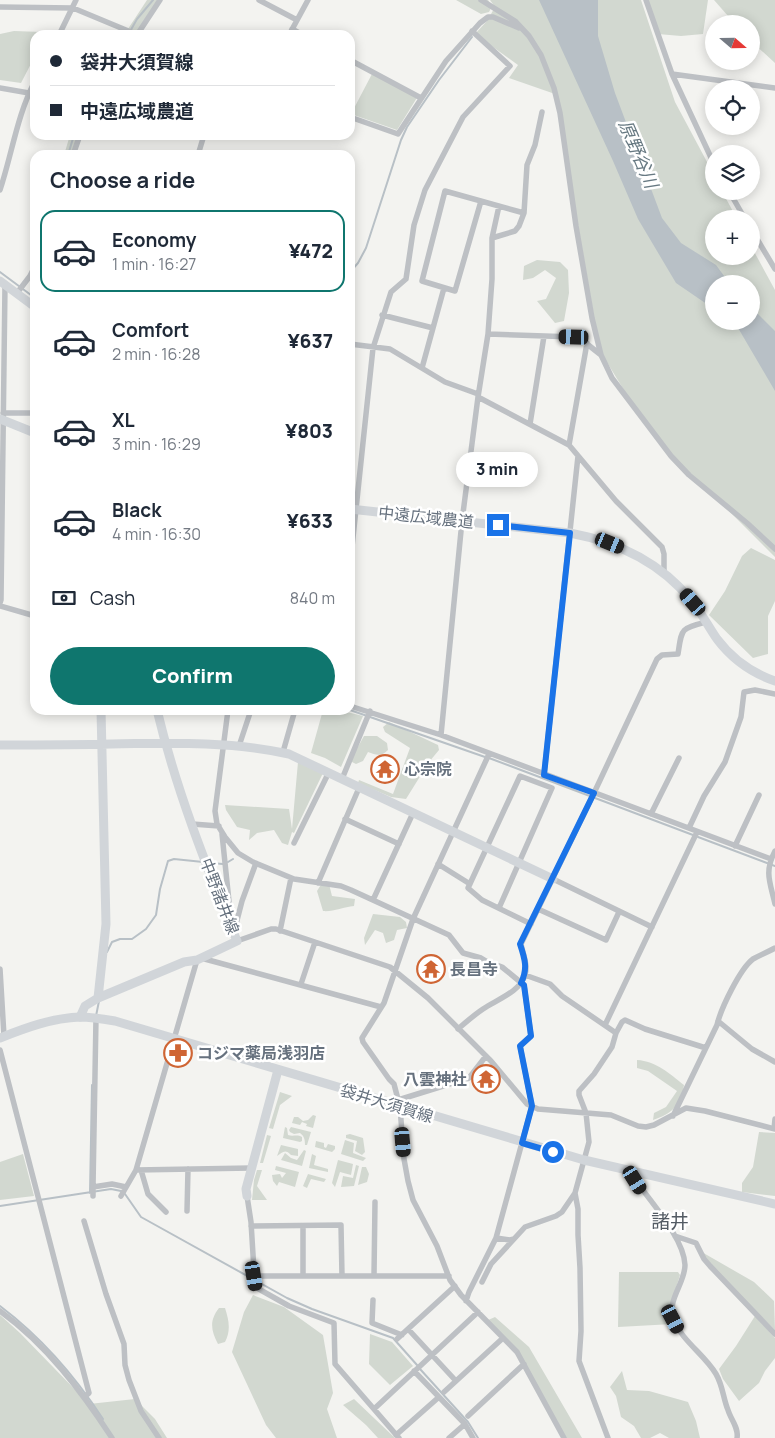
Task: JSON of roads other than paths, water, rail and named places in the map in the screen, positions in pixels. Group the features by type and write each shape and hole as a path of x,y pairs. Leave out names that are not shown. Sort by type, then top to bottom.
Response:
{"street":[{"path":"26,0 27,7"},
{"path":"62,30 76,0"},
{"path":"140,30 160,0"},
{"path":"259,0 297,20"},
{"path":"292,29 308,0"},
{"path":"482,0 515,21 524,31 541,55 554,88 576,226 601,355 612,378 671,456 689,475 775,549"},
{"path":"646,0 672,74 705,145"},
{"path":"0,7 73,8 127,30"},
{"path":"355,119 398,134 446,61 472,31 488,17 498,18 524,31"},
{"path":"355,494 374,348 382,315 391,292 406,279 414,225 425,190 463,118 510,66 472,31"},
{"path":"355,63 421,98"},
{"path":"672,74 775,88"},
{"path":"0,88 29,93 0,190"},
{"path":"492,238 515,231 524,214 527,165 535,145 542,112"},
{"path":"481,201 456,291 422,282 445,191 481,201 499,206 524,214"},
{"path":"441,735 462,521 488,334 492,280 492,238 499,206"},
{"path":"760,244 775,268"},
{"path":"17,293 30,276"},
{"path":"2,283 30,303"},
{"path":"2,283 0,605 30,614"},
{"path":"422,368 444,288"},
{"path":"382,315 433,328"},
{"path":"488,334 574,337 586,343 601,355"},
{"path":"530,424 544,336"},
{"path":"570,445 586,343"},
{"path":"355,345 390,349 445,382 478,396 570,445 616,501 662,547 664,573"},
{"path":"2,418 30,414"},
{"path":"2,418 30,431"},
{"path":"544,775 578,456"},
{"name":"中遠広域農道","path":"355,509 570,533 594,537 623,548 664,573 693,602 723,646 738,661 762,676 775,681"},
{"path":"458,1029 521,983 525,975 526,964 520,944 553,879 657,659 662,655 678,654 681,633 687,627 706,622"},
{"path":"689,828 704,796 724,762 741,717 744,692 755,690 775,694"},
{"path":"355,708 441,735 770,860"},
{"path":"342,779 370,712"},
{"path":"98,998 106,924 101,715"},
{"name":"中野諸井線","path":"80,1017 85,1006 98,998 184,962 199,959 236,936 192,824 165,743 158,715"},
{"path":"227,715 215,811 220,829 230,911 227,916"},
{"path":"239,746 249,715"},
{"path":"283,752 294,715"},
{"path":"0,745 165,743 239,746 283,752 304,760 652,927"},
{"path":"489,754 413,919 382,1007 362,1038 388,1080 394,1084 399,1103 404,1159 412,1194 449,1276 466,1301 517,1352 564,1438"},
{"path":"651,814 679,758"},
{"path":"294,844 329,772"},
{"path":"499,908 552,788 520,776 468,888 482,900 531,924"},
{"path":"318,882 359,788"},
{"path":"736,846 759,795"},
{"path":"373,900 413,812"},
{"path":"345,820 398,844"},
{"path":"192,824 220,829 238,853 256,864 291,878 341,886 449,935 463,953 502,967 524,985 531,1036 520,1046 532,1106 496,1238 466,1301"},
{"path":"605,1025 698,832"},
{"path":"775,851 767,871 775,904"},
{"path":"256,864 242,901 236,936 271,929 390,967 428,998 486,1056 527,1104 538,1109 611,1115 638,1126 646,1127 673,1116 686,1108 774,1129 775,1119"},
{"path":"438,864 470,884"},
{"path":"280,931 291,878"},
{"path":"538,909 606,940 620,912"},
{"path":"301,984 315,942"},
{"path":"673,1116 706,1048 718,1021 720,1011 745,967 753,959 775,948"},
{"path":"121,1196 138,1170 174,1039 199,959 301,984 382,1007"},
{"path":"0,969 2,1037"},
{"path":"525,975 550,984 562,996 616,1033"},
{"name":"袋井大須賀線","path":"2,1037 23,1028 80,1017 115,1021 278,1070 399,1103 522,1143 584,1160 775,1204"},
{"path":"93,1196 96,1018"},
{"path":"482,1282 491,1264 525,1227 562,1212 575,1193 589,1142 586,1113 579,1091 594,1074 612,1048 616,1033 622,1022 625,1020 645,1029 706,1048"},
{"path":"718,1021 752,1049 775,1062"},
{"path":"0,1050 88,1393 84,1397"},
{"path":"399,1103 469,1078 486,1056"},
{"path":"278,1070 246,1189 251,1226 255,1287 289,1306 334,1323 335,1364 398,1436 439,1397"},
{"path":"138,1170 251,1168"},
{"path":"187,1211 188,1169"},
{"path":"138,1170 148,1194 166,1212"},
{"path":"630,1171 675,1236 681,1250 685,1267 674,1297 673,1319 678,1329 715,1372 722,1386 728,1410 738,1431 737,1438"},
{"path":"93,1187 112,1184 126,1187"},
{"path":"575,1193 578,1209 580,1276 581,1331 579,1362 608,1438"},
{"path":"374,1276 375,1202"},
{"path":"84,1221 106,1294 124,1344 125,1365 132,1389 141,1411 159,1438"},
{"path":"251,1226 341,1226 342,1276"},
{"path":"303,1226 304,1276"},
{"path":"675,1236 696,1243 704,1259 775,1334"},
{"path":"496,1238 514,1239"},
{"path":"254,1276 449,1276"},
{"path":"374,1300 372,1323 399,1337 455,1286"},
{"path":"0,1311 31,1337 84,1397 112,1438"},
{"path":"374,1409 478,1312"},
{"path":"408,1329 456,1381"},
{"path":"444,1392 503,1338"},
{"path":"468,1416 524,1364"},
{"path":"414,1371 465,1424 473,1438"},
{"path":"449,1438 465,1424"}],"waterway":[{"path":"131,30 137,19 153,0"},
{"path":"355,266 366,248 401,140 407,127 439,80 472,37"},
{"path":"70,150 72,140"},
{"path":"0,272 30,294"},
{"path":"355,712 485,757"},
{"path":"489,758 693,835"},
{"path":"698,837 775,866"},
{"path":"107,952 112,942 120,939 132,939 146,929 156,915 160,889 168,861 174,859 203,862"},
{"path":"228,862 233,859"},
{"path":"210,863 223,864"},
{"path":"96,1016 99,1001"},
{"path":"90,1193 92,1085"},
{"path":"0,1206 111,1189 121,1191"},
{"path":"125,1194 141,1217 287,1298 393,1338 417,1365"},
{"path":"0,1306 56,1358 103,1419"},
{"path":"420,1369 468,1422 478,1438"}],"place":[{"name":"心宗院","path":"385,769"},
{"name":"長昌寺","path":"431,969"},
{"name":"コジマ薬局浅羽店","path":"178,1053"},
{"name":"八雲神社","path":"486,1079"}],"district":[{"name":"諸井","path":"670,1221"}],"water label":[{"name":"原野谷川","path":"638,154"}]}
